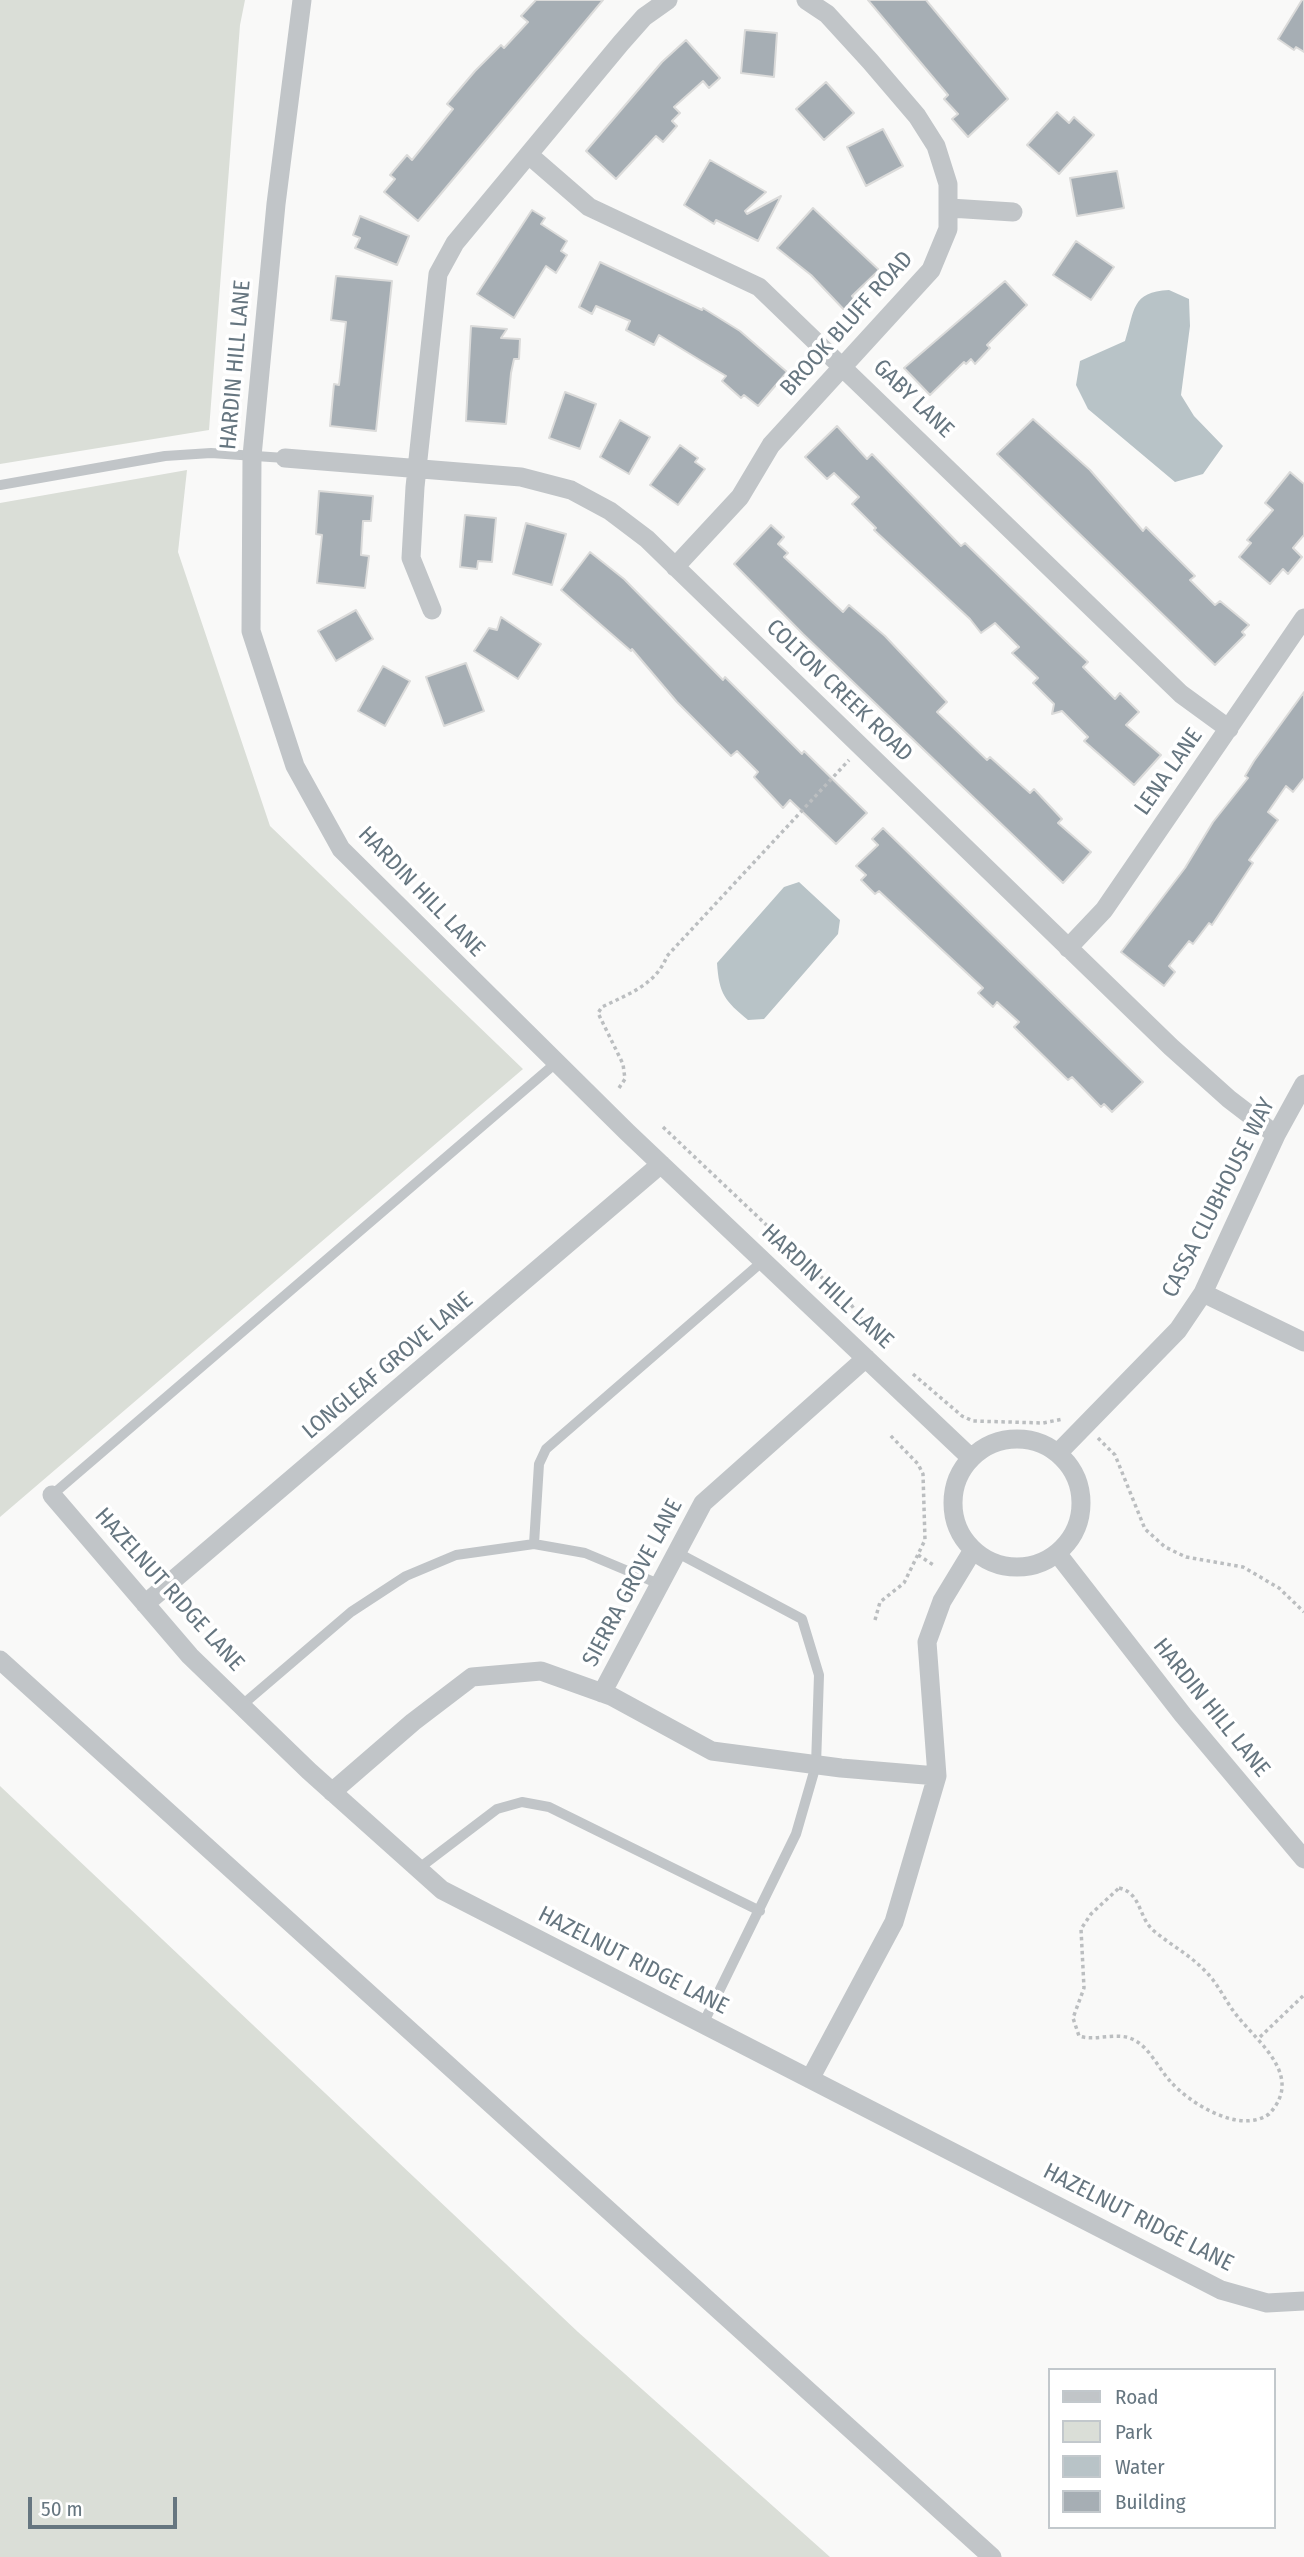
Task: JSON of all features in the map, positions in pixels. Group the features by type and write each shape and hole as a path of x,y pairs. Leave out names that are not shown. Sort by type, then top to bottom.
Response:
{"street":[{"name":"HARDIN HILL LANE","path":"302,0 276,204 252,456 251,631 295,766 341,849 662,1164 971,1458"},
{"path":"432,610 411,558 416,467 438,274 454,243 621,43 644,17 668,0"},
{"name":"BROOK BLUFF ROAD","path":"675,567 740,497 771,444 931,270 948,229 948,184 936,146 917,116 828,14 806,0"},
{"name":"GABY LANE","path":"528,155 589,207 759,287 844,366 1181,694 1228,729"},
{"path":"950,208 1013,212"},
{"name":"COLTON CREEK ROAD","path":"285,458 521,477 571,490 610,511 675,567 1068,948 1229,1099 1276,1135"},
{"name":"LENA LANE","path":"1068,948 1104,910 1304,618"},
{"name":"CASSA CLUBHOUSE WAY","path":"1058,1453 1178,1330 1203,1293 1276,1135 1304,1084"},
{"name":"LONGLEAF GROVE LANE","path":"145,1604 662,1164"},
{"path":"1203,1293 1304,1342"},
{"name":"SIERRA GROVE LANE","path":"601,1693 703,1503 866,1358"},
{"path":"1014,1439 1042,1443 1058,1453 1070,1468 1078,1485 1081,1503 1078,1522 1070,1539 1057,1553 1024,1566 988,1560 973,1550 961,1534 954,1514 953,1494 959,1474 971,1458 986,1446 1014,1439"},
{"name":"HAZELNUT RIDGE LANE","path":"52,1495 190,1657 332,1792 442,1890 1221,2290 1267,2303 1304,2301"},
{"path":"810,2079 894,1922 937,1776 927,1642 942,1601 973,1550"},
{"name":"HARDIN HILL LANE","path":"1057,1553 1183,1715 1304,1859"},
{"path":"0,1660 992,2557"},
{"path":"332,1792 413,1722 472,1677 541,1671 601,1693 712,1751 816,1765 937,1776"}],"lane":[{"path":"0,485 165,456 211,453 285,458"},
{"path":"52,1495 557,1062"},
{"path":"534,1545 539,1464 547,1450 763,1261"},
{"path":"241,1706 351,1612 406,1576 456,1555 534,1545 585,1553 659,1584"},
{"path":"676,1552 802,1619 819,1675 816,1765 796,1834 703,2025"},
{"path":"418,1869 497,1809 522,1802 550,1807 760,1912"}],"path":[{"path":"619,1088 625,1079 623,1064 598,1013 602,1007 649,983 662,969 667,956 849,760"},
{"path":"663,1127 852,1306 885,1349"},
{"path":"911,1372 962,1416 974,1421 1042,1423 1072,1414"},
{"path":"875,1620 880,1602 904,1583 925,1539 923,1474 918,1464 889,1434"},
{"path":"1097,1438 1115,1455 1145,1529 1165,1547 1186,1557 1243,1567 1279,1588 1304,1612"},
{"path":"918,1555 935,1566"},
{"path":"1119,1888 1128,1890 1152,1930 1199,1964 1239,2018 1259,2037 1281,2061 1287,2072 1287,2088 1268,2115 1255,2120 1238,2120 1201,2106 1185,2094 1136,2041 1114,2036 1090,2040 1079,2036 1073,2018 1084,1988 1081,1929 1091,1914 1111,1893 1119,1888"},
{"path":"1259,2037 1304,1995"}],"green space":[{"path":"0,0 245,0 240,25 209,430 0,464"},
{"path":"187,470 178,552 270,826 523,1069 0,1517 0,503"},
{"path":"0,1786 578,2332 830,2557 0,2557"}],"water":[{"path":"1169,290 1189,299 1190,326 1181,395 1194,416 1223,446 1203,474 1175,482 1088,409 1076,385 1080,361 1125,341 1133,312 1141,299 1157,291"},
{"path":"799,882 840,920 838,934 764,1019 748,1020 725,996 719,982 717,963 784,887"}],"building":[{"path":"536,0 603,0 418,221 384,192 395,179 390,175 407,155 412,160 453,109 447,104 475,71 501,45 504,48 528,22 521,16"},
{"path":"868,0 926,0 1008,99 968,137 952,119 958,114 944,99 948,95"},
{"path":"1302,0 1304,52 1296,47 1294,50 1278,39"},
{"path":"745,30 777,33 774,77 741,73"},
{"path":"686,40 720,78 709,88 703,81 674,107 680,113 672,121 677,126 663,142 656,136 616,179 586,151 662,62"},
{"path":"826,82 854,113 824,140 796,109"},
{"path":"1057,112 1069,123 1074,117 1094,135 1059,174 1027,145"},
{"path":"883,129 903,166 866,186 847,147"},
{"path":"710,160 766,192 745,211 747,214 781,196 758,241 716,220 714,224 684,205"},
{"path":"1117,171 1124,208 1077,216 1070,178"},
{"path":"813,208 879,270 852,296 860,305 849,315 811,275 777,248"},
{"path":"532,210 545,218 541,224 567,241 561,251 567,255 556,273 546,266 514,318 477,294"},
{"path":"360,216 409,236 397,265 355,248 360,238 353,235"},
{"path":"1076,241 1114,267 1091,300 1053,275"},
{"path":"600,262 702,310 703,308 740,331 787,372 758,406 744,395 741,398 722,381 726,376 659,335 654,345 626,330 630,321 596,306 592,314 579,307"},
{"path":"336,276 392,281 376,431 330,426 334,384 339,385 346,322 331,320"},
{"path":"1005,281 1027,305 987,345 990,348 975,364 971,359 966,364 964,362 930,395 904,368"},
{"path":"471,326 507,329 501,338 520,339 519,359 514,359 511,373 506,424 466,421"},
{"path":"565,392 596,404 580,449 549,438"},
{"path":"1033,419 1090,470 1143,531 1146,527 1195,576 1190,580 1215,605 1220,601 1249,625 1242,632 1245,635 1215,665 997,454"},
{"path":"620,420 650,437 629,474 600,457"},
{"path":"837,426 867,459 872,454 961,546 965,543 1088,662 1083,667 1115,699 1120,693 1139,712 1126,725 1161,755 1134,785 1084,741 1088,737 1062,711 1052,714 1054,704 1033,683 1038,678 1012,653 1019,647 995,623 981,633 970,619 874,530 876,528 852,504 859,497 834,473 827,479 805,457"},
{"path":"680,445 698,458 695,462 705,469 678,505 650,485"},
{"path":"1290,472 1304,484 1304,535 1293,548 1302,557 1288,574 1283,569 1270,584 1239,557 1251,543 1247,540 1273,510 1265,503"},
{"path":"319,491 373,496 371,521 363,521 361,555 369,556 365,588 317,583 322,535 316,534"},
{"path":"465,515 496,518 492,562 478,561 477,569 460,567"},
{"path":"526,523 566,534 552,585 513,574"},
{"path":"771,525 784,537 778,544 788,553 784,557 843,612 849,605 885,636 947,702 937,712 987,760 990,757 1030,793 1034,789 1062,819 1058,823 1091,852 1063,883 803,634 734,564"},
{"path":"590,552 624,579 723,680 725,677 802,754 804,751 867,813 836,844 790,800 783,808 754,777 758,772 737,751 731,756 677,702 632,649 631,651 561,590"},
{"path":"356,610 373,639 336,661 318,631"},
{"path":"501,617 541,644 518,679 474,651 489,628 497,630"},
{"path":"466,663 484,711 444,726 426,677"},
{"path":"383,666 410,681 385,726 358,711"},
{"path":"1304,692 1304,778 1293,792 1286,786 1268,812 1278,820 1249,860 1253,863 1212,925 1209,923 1193,944 1189,941 1169,966 1175,972 1164,986 1121,952 1185,868 1213,822 1248,778 1245,776 1254,761"},
{"path":"883,828 1143,1082 1112,1112 1104,1104 1101,1107 1072,1077 1068,1080 1014,1027 1019,1022 997,1002 993,1007 978,993 983,988 879,891 875,894 861,880 866,875 856,866 878,845 872,839"}]}
